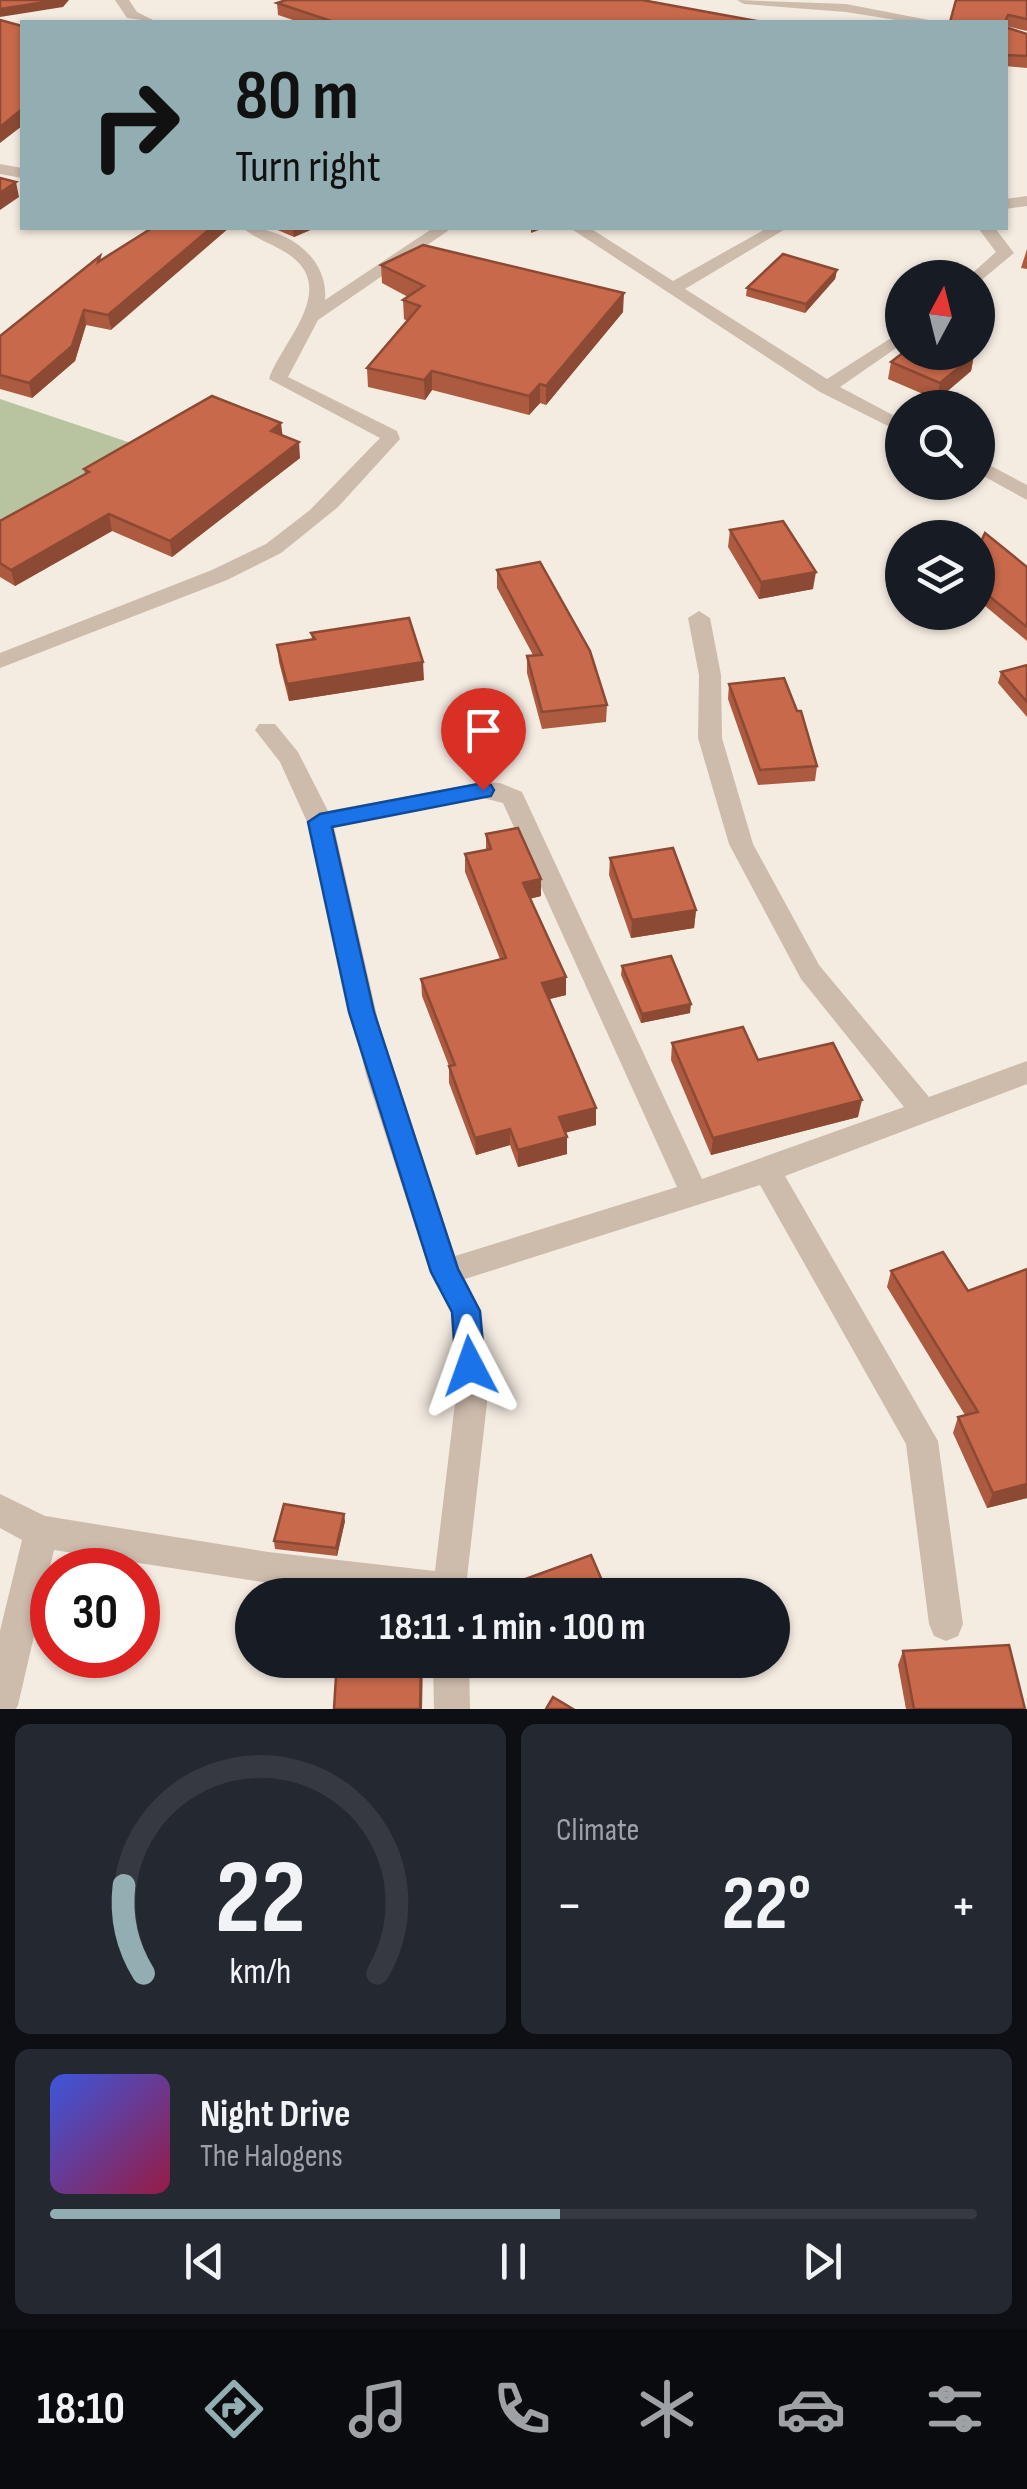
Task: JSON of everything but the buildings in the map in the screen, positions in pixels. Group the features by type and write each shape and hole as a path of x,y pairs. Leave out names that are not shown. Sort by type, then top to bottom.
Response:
{"street":[{"path":"122,0 130,19"},
{"path":"744,0 846,8 909,20"},
{"path":"0,661 56,644 138,605 225,575 290,538 331,503 390,440 390,435 278,379 314,316 317,274 308,257 287,242 257,230"},
{"path":"314,316 441,230"},
{"path":"582,230 827,388 885,418"},
{"path":"675,287 776,230"},
{"path":"988,230 1005,253 995,261"},
{"path":"827,388 885,348"},
{"path":"995,476 1027,494"},
{"path":"699,618 710,675 710,738 741,844 810,972 926,1112"},
{"path":"267,730 284,746 300,771 320,822 361,1012 445,1272 466,1311 471,1402 452,1578"},
{"path":"320,822 483,790 500,791 513,798 693,1191"},
{"path":"445,1272 693,1191 767,1171 1027,1072"},
{"path":"767,1171 922,1441 946,1624"},
{"path":"0,1510 41,1532 339,1578"},
{"path":"0,1705 41,1532"},
{"path":"452,1678 452,1709"}],"green space":[{"path":"0,399 140,446 0,535"}],"route":[{"path":"470,1366 466,1311 445,1272 361,1012 320,822 483,790"}]}
